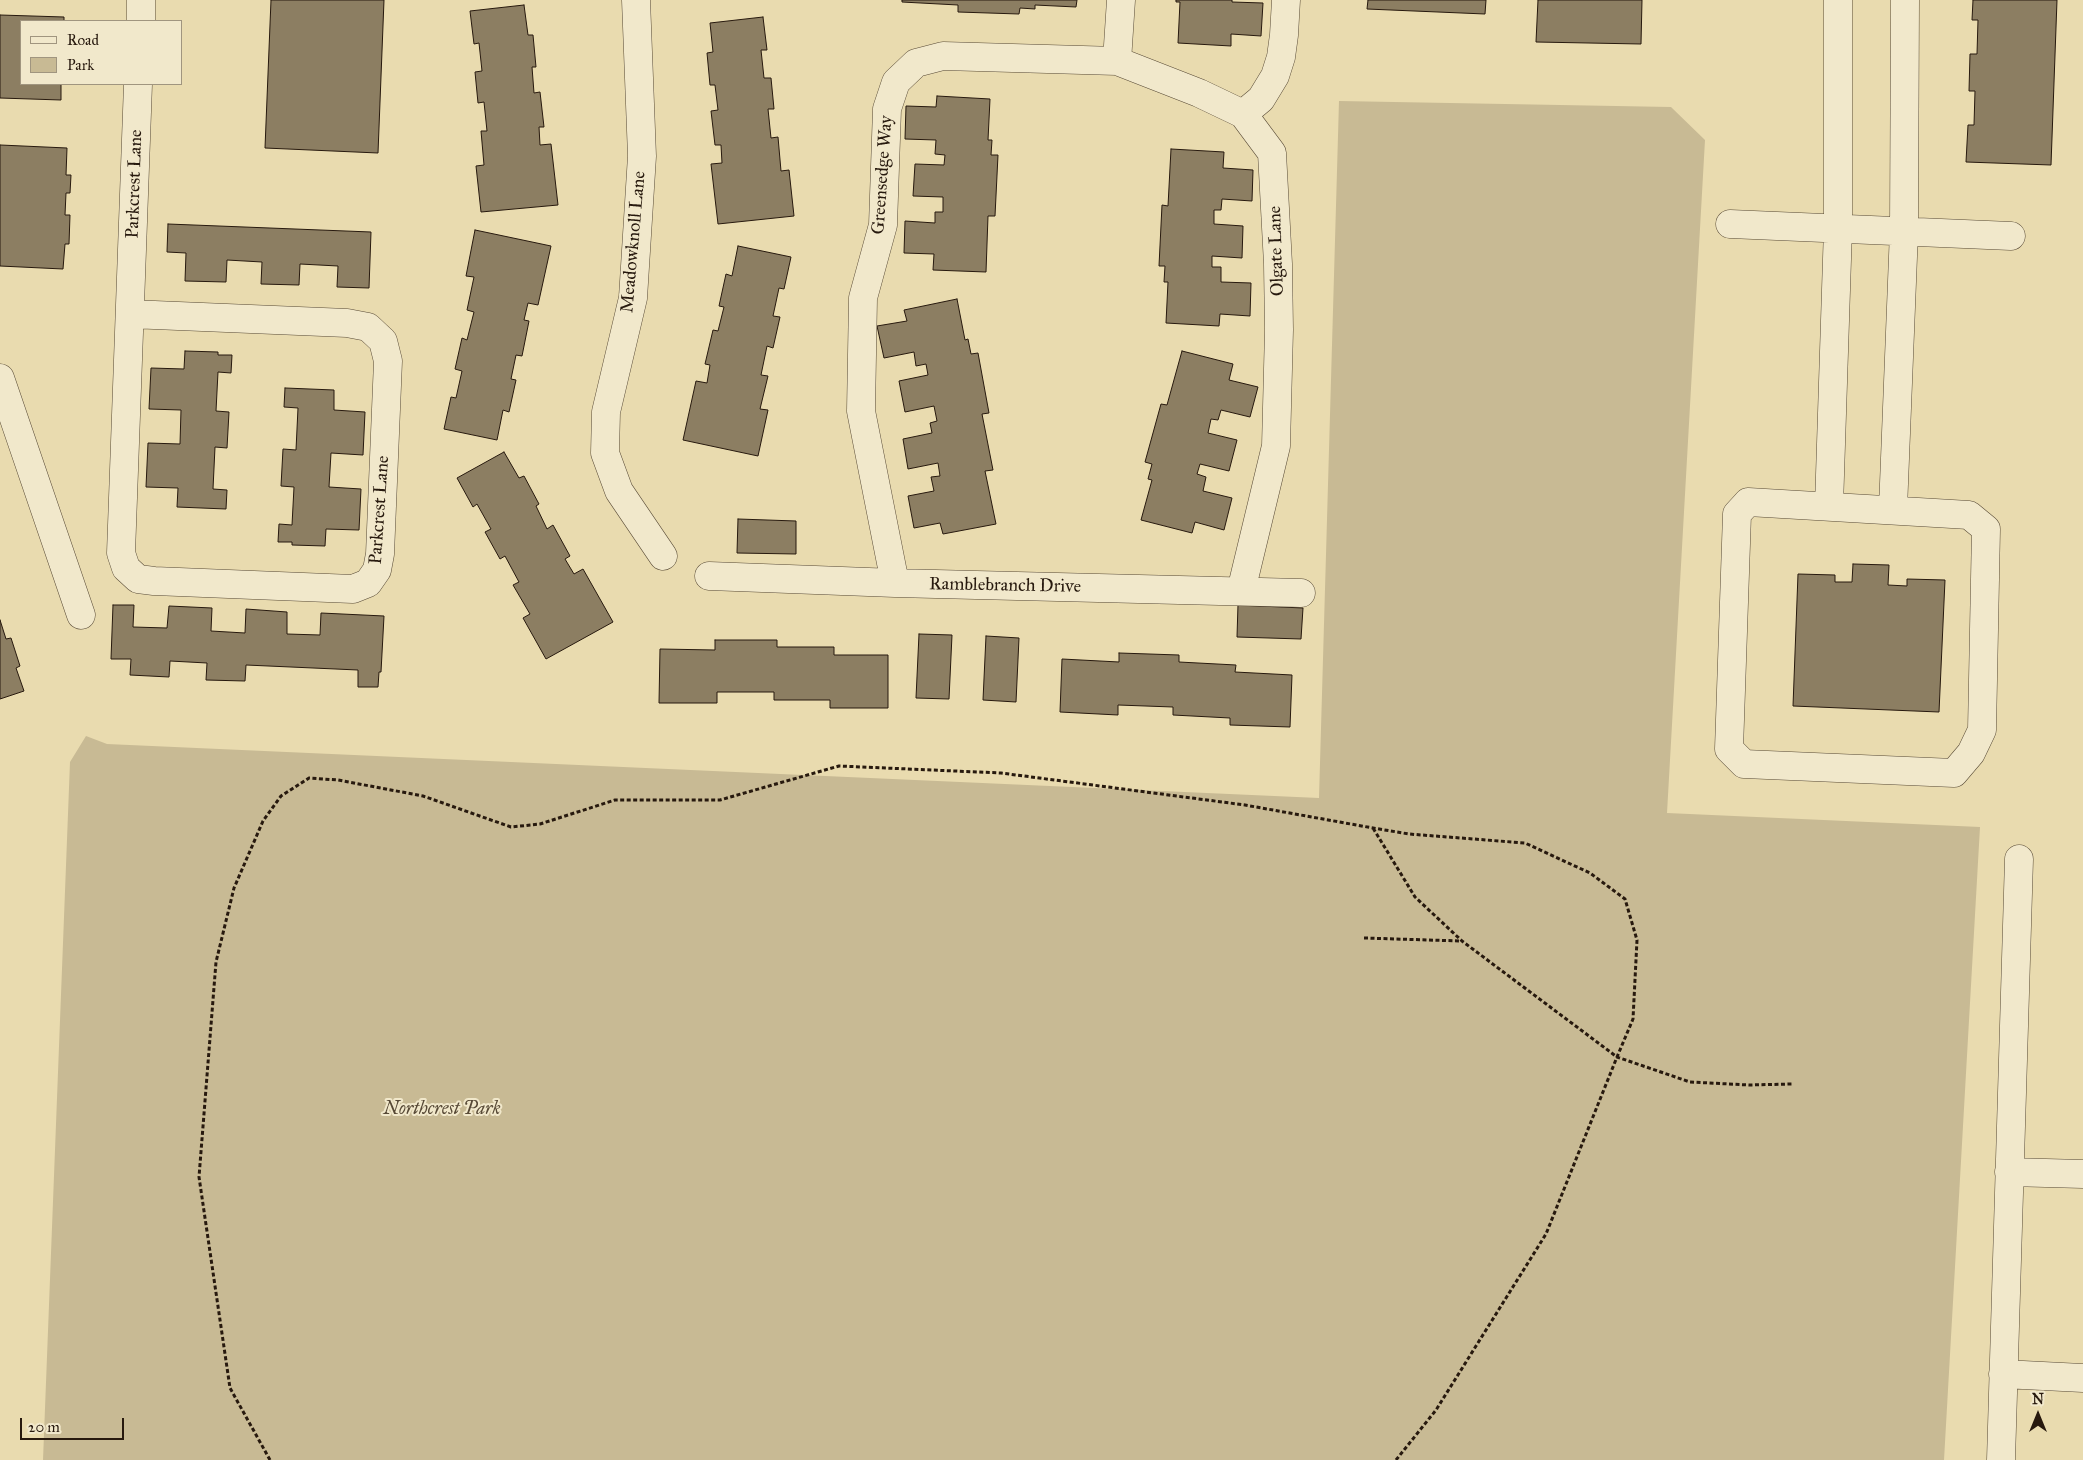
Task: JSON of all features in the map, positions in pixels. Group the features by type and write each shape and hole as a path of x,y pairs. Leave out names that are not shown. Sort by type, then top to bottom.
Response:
{"street":[{"path":"140,20 141,0"},
{"name":"Meadowknoll Lane","path":"636,0 642,156 632,298 606,412 605,452 619,491 663,556"},
{"path":"1118,61 1121,0"},
{"path":"1243,114 1261,99 1275,76 1281,57 1286,0"},
{"path":"1829,506 1838,228 1838,0"},
{"path":"1893,509 1904,231 1905,0"},
{"name":"Greensedge Way","path":"895,583 861,411 863,298 883,225 887,109 896,82 916,63 942,56 1118,61"},
{"name":"Olgate Lane","path":"1118,61 1199,93 1243,114 1272,153 1278,264 1279,330 1276,446 1241,591"},
{"name":"Parkcrest Lane","path":"130,314 347,323 368,328 383,341 388,362 380,554 377,570 368,583 353,589 154,581 138,579 126,568 120,553 138,85"},
{"path":"1730,224 2011,236"},
{"path":"0,378 81,615"},
{"path":"1748,502 1893,509 1969,515 1986,529 1982,730 1971,753 1954,773 1744,764 1729,749 1737,514 1748,502"},
{"name":"Ramblebranch Drive","path":"709,576 895,583 1301,593"},
{"path":"2001,1460 2019,859"},
{"path":"2010,1172 2083,1174"},
{"path":"2003,1374 2083,1378"}],"path":[{"path":"270,1460 230,1388 199,1176 216,962 234,888 263,821 281,796 309,778 338,780 423,796 511,827 540,824 615,800 720,800 839,766 1000,773 1246,805 1409,834 1525,843 1590,873 1626,899 1636,940 1633,1019 1546,1234 1436,1410 1396,1460"},
{"path":"1374,828 1415,897 1462,941 1617,1057 1690,1082 1749,1085 1792,1084"},
{"path":"1364,938 1462,941"}],"green space":[{"name":"Northcrest Park","path":"1339,101 1671,107 1705,140 1667,813 1980,827 1944,1460 43,1460 70,762 86,736 107,744 1319,798"}],"building":[{"path":"271,0 384,0 378,153 265,148"},
{"path":"902,0 1077,0 1076,7 1035,5 1035,9 1020,8 1019,14 958,12 958,5 902,2"},
{"path":"1176,0 1232,0 1232,2 1263,3 1261,36 1231,34 1231,46 1178,43 1180,2 1176,2"},
{"path":"1368,0 1486,0 1485,14 1367,9"},
{"path":"1538,0 1642,0 1641,44 1536,42"},
{"path":"1973,0 2057,0 2051,165 1966,162 1968,125 1974,125 1975,91 1969,91 1970,54 1977,54 1978,20 1972,20"},
{"path":"524,5 528,35 533,35 536,67 532,67 534,93 540,92 544,127 539,127 540,145 551,144 558,205 481,212 476,166 484,165 481,131 487,131 484,102 478,103 475,72 482,71 479,43 474,44 470,11"},
{"path":"0,15 64,17 64,20 20,20 20,85 61,85 61,100 0,98"},
{"path":"763,17 767,50 761,50 764,78 771,78 774,109 768,109 771,138 778,137 781,171 789,170 794,216 718,224 711,164 722,163 721,145 715,145 711,111 718,110 715,85 710,85 707,53 713,52 710,23"},
{"path":"937,96 990,99 988,140 992,140 991,155 998,155 995,216 988,216 986,272 933,270 934,254 904,253 905,221 935,223 935,212 943,212 943,197 913,196 915,164 944,165 945,155 935,154 936,140 905,139 906,106 936,107"},
{"path":"0,145 67,148 66,175 71,175 70,193 66,193 65,215 70,215 69,244 65,244 63,269 0,266"},
{"path":"1171,149 1224,152 1223,168 1253,170 1252,201 1222,199 1221,210 1214,210 1214,224 1243,226 1242,258 1212,256 1212,267 1221,267 1221,282 1251,283 1250,316 1220,314 1219,326 1166,323 1168,282 1164,282 1165,266 1159,266 1162,205 1168,206"},
{"path":"168,224 371,232 369,288 337,287 338,266 300,264 299,285 261,284 262,262 227,260 226,282 185,281 186,253 167,252"},
{"path":"475,230 551,246 538,305 528,303 524,320 529,321 522,356 516,355 511,379 516,380 509,412 503,410 497,440 444,429 451,397 456,398 462,371 455,369 462,338 467,340 474,312 467,310 474,277 466,276"},
{"path":"738,246 791,257 784,289 779,288 773,316 780,317 773,348 767,346 761,375 768,376 760,409 768,410 758,456 683,440 696,381 707,383 710,365 705,364 713,330 718,331 724,307 719,306 726,274 732,276"},
{"path":"957,299 965,340 968,339 971,354 978,353 989,413 982,414 993,470 985,471 996,524 943,534 940,523 914,528 908,496 934,491 931,477 940,476 938,463 908,469 903,439 932,433 930,423 937,421 934,406 905,412 899,381 928,375 926,364 916,366 914,352 884,358 877,326 907,321 904,310"},
{"path":"185,351 218,352 218,355 232,355 231,373 218,372 216,411 229,412 227,448 215,447 213,489 227,490 226,509 177,507 178,488 146,487 148,443 180,444 181,410 149,409 151,368 184,369"},
{"path":"1182,351 1233,364 1229,380 1258,387 1250,417 1221,410 1218,420 1211,419 1208,433 1237,440 1229,471 1200,464 1197,474 1206,477 1203,491 1232,498 1224,530 1195,522 1192,533 1141,520 1152,480 1148,479 1152,464 1145,462 1161,404 1167,405"},
{"path":"285,388 334,390 334,410 365,412 363,455 331,453 329,487 361,489 359,530 326,529 325,546 292,545 292,542 278,542 279,524 292,525 294,487 281,486 283,449 296,450 298,408 284,407"},
{"path":"504,452 519,478 524,476 539,504 536,506 547,529 553,525 570,556 565,559 574,574 583,569 613,622 546,659 523,618 530,614 513,585 519,582 505,556 500,559 485,532 491,529 477,504 473,507 457,478"},
{"path":"738,519 796,521 796,554 737,553"},
{"path":"1853,564 1889,565 1888,585 1907,586 1907,579 1945,580 1939,712 1793,706 1798,574 1835,575 1835,582 1852,582"},
{"path":"113,605 134,605 133,627 167,628 169,606 212,608 211,631 245,633 246,609 287,612 287,634 320,635 321,613 384,616 381,672 379,672 378,687 358,687 358,670 246,665 245,681 206,680 207,663 170,661 169,677 130,675 131,659 111,659"},
{"path":"1238,605 1303,608 1301,639 1237,637"},
{"path":"0,620 6,639 11,638 20,666 16,668 24,691 0,699"},
{"path":"919,634 952,635 949,699 916,698"},
{"path":"986,636 1019,638 1016,702 983,700"},
{"path":"715,640 777,640 777,647 834,647 834,655 888,655 888,708 830,708 830,700 774,700 774,692 717,692 717,703 659,703 660,649 715,650"},
{"path":"1119,653 1179,655 1179,662 1236,665 1235,672 1292,675 1290,727 1230,725 1230,718 1173,715 1173,707 1118,705 1118,715 1060,712 1062,659 1119,662"}]}
